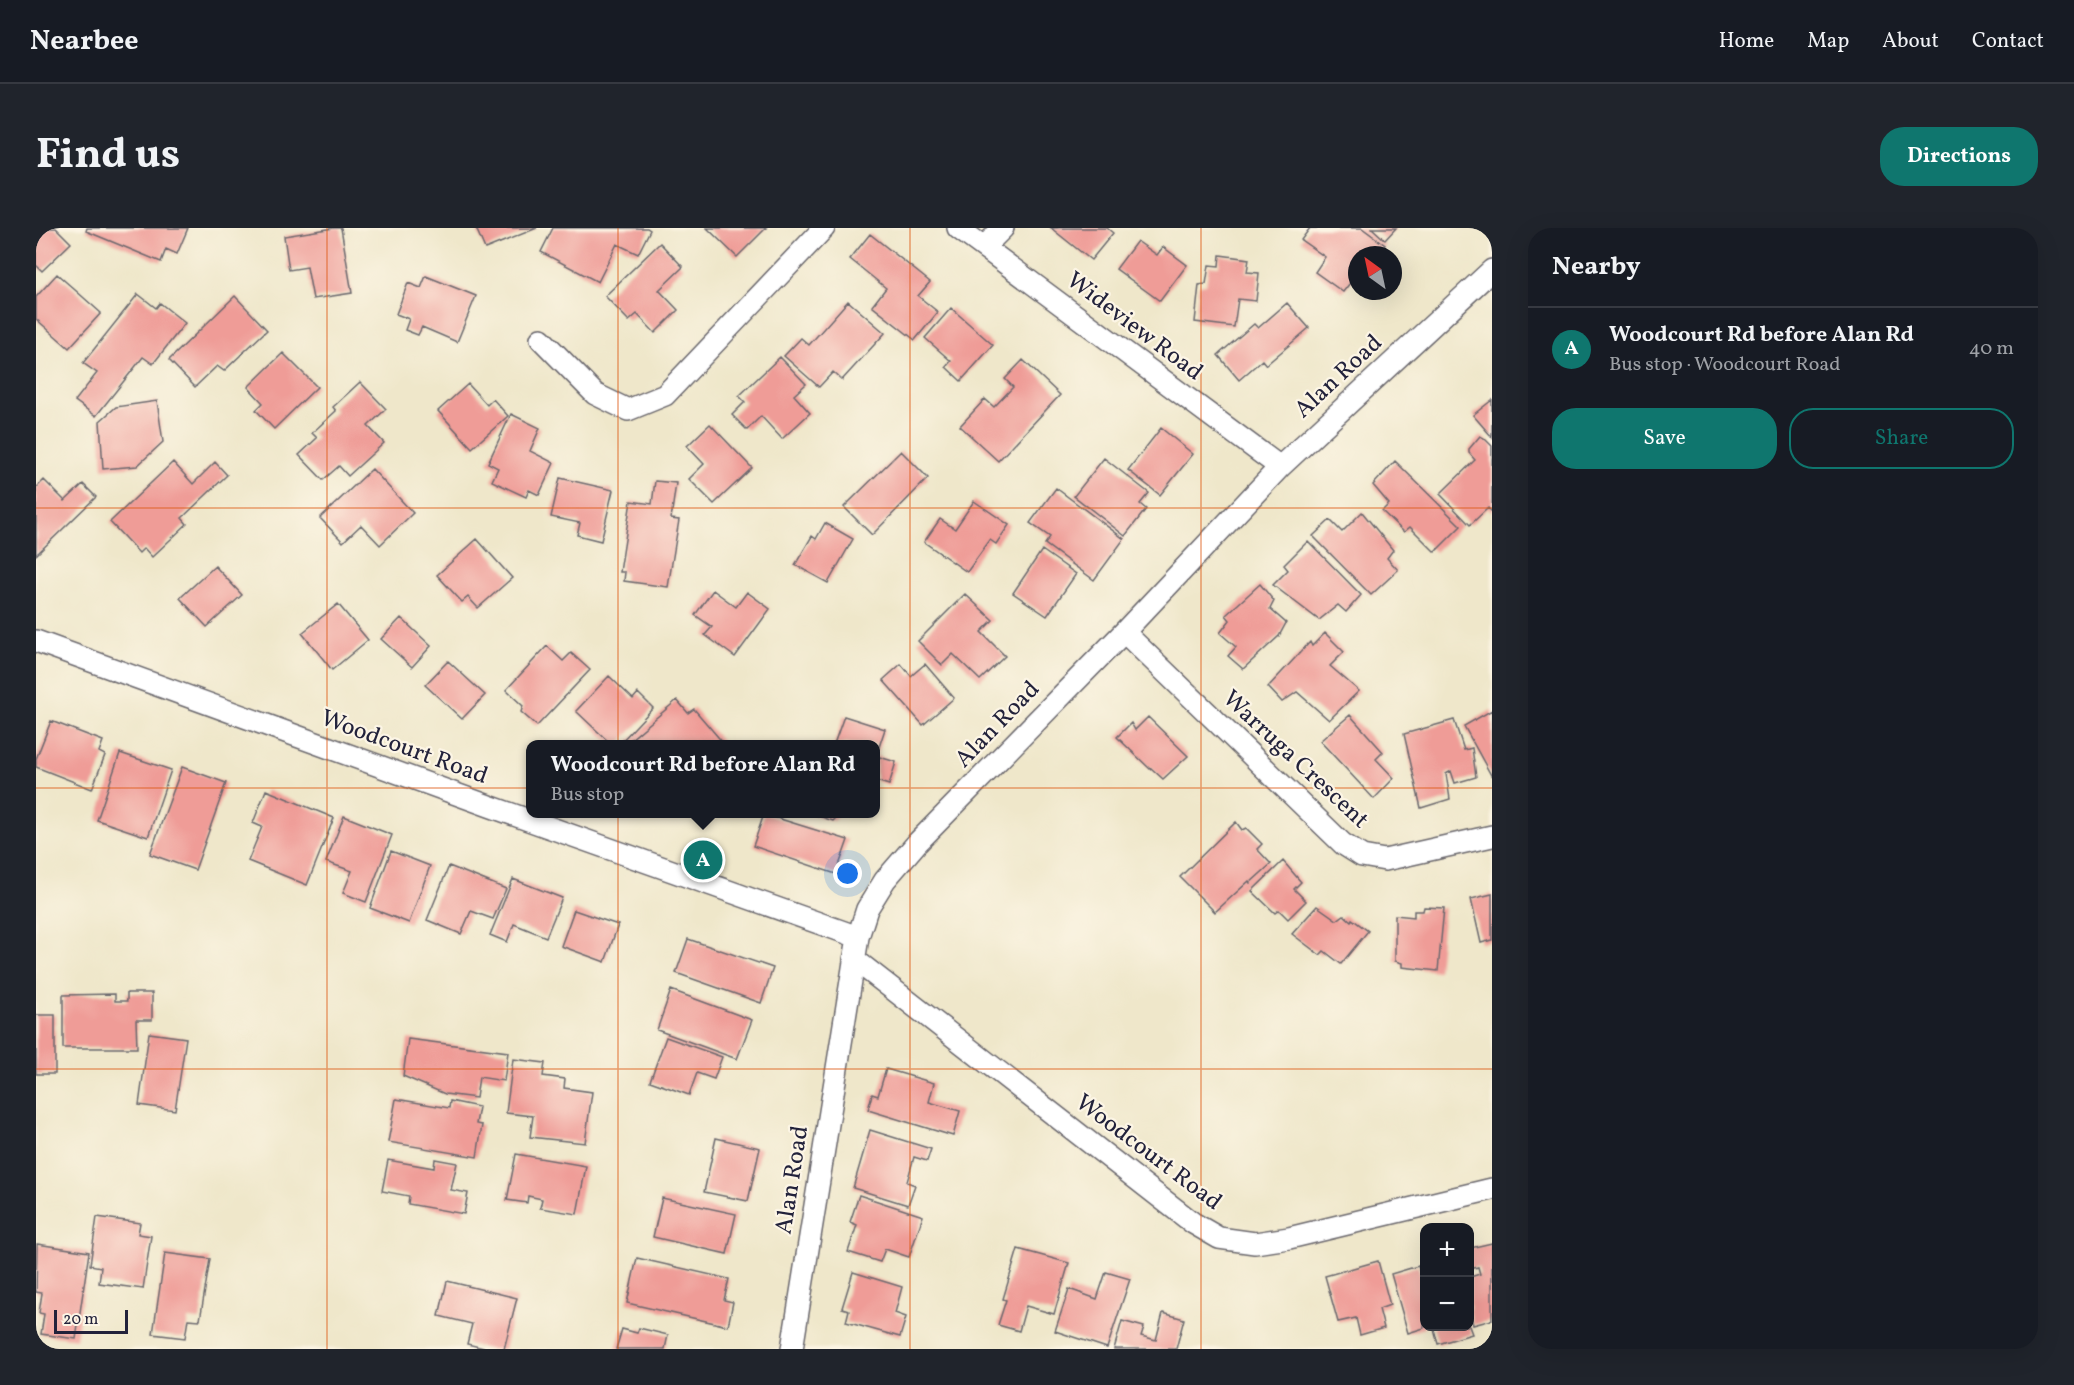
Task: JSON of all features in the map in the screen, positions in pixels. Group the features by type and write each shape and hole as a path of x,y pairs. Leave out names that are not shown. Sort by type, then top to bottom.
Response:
{"street":[{"path":"541,339 595,394 628,410 665,395 824,228"},
{"name":"Wideview Road","path":"958,228 1280,467"},
{"path":"984,247 1003,228"},
{"name":"Alan Road","path":"792,1349 858,937 867,909 885,880 1280,467 1492,270"},
{"name":"Warruga Crescent","path":"1124,632 1343,844 1362,856 1385,860 1492,836"},
{"name":"Woodcourt Road","path":"36,642 858,937"},
{"name":"Woodcourt Road","path":"854,959 1193,1223 1219,1238 1255,1243 1289,1238 1492,1189"}],"building":[{"path":"36,228 56,228 71,243 42,271 36,265"},
{"path":"87,228 188,228 177,254 166,249 161,262 86,231"},
{"path":"341,228 352,293 313,299 307,267 289,270 284,236"},
{"path":"476,228 537,228 485,249"},
{"path":"553,228 647,228 650,230 638,254 617,244 598,282 541,252"},
{"path":"707,228 766,228 737,257"},
{"path":"1051,228 1107,228 1113,233 1091,260"},
{"path":"1310,228 1362,228 1385,245 1348,246 1348,286 1343,292 1315,272 1325,257 1301,240"},
{"path":"1372,228 1396,228 1385,240"},
{"path":"870,234 930,282 918,296 938,312 915,340 872,306 886,288 850,259"},
{"path":"1137,241 1157,255 1163,247 1187,265 1160,301 1116,269"},
{"path":"660,243 683,267 659,290 678,310 655,333 637,314 629,321 605,296"},
{"path":"1220,255 1249,259 1247,272 1259,273 1256,301 1238,299 1234,327 1195,322 1199,285 1206,284 1209,265 1219,266"},
{"path":"57,274 101,313 69,348 36,319 36,297"},
{"path":"426,276 476,296 457,342 422,327 418,335 405,330 409,319 396,314 408,283 421,288"},
{"path":"138,294 156,308 160,303 185,323 153,364 143,357 96,416 75,401 97,373 83,363"},
{"path":"235,296 267,330 224,371 217,366 195,387 169,360"},
{"path":"848,301 885,333 842,380 833,372 819,387 784,356 801,338 809,345"},
{"path":"1287,303 1309,328 1266,365 1262,360 1239,380 1218,355 1254,324 1258,328"},
{"path":"951,308 993,345 961,381 946,367 951,361 925,338"},
{"path":"283,353 317,387 274,429 256,410 263,403 248,387"},
{"path":"780,357 806,384 794,395 810,413 782,439 761,416 747,430 732,415 745,402 739,396"},
{"path":"1023,360 1060,395 998,461 960,426 985,399 994,407 1013,387 1005,379"},
{"path":"360,382 386,409 368,426 384,443 348,476 339,466 323,480 299,455 317,438 312,433 336,411 333,407"},
{"path":"468,384 487,405 493,399 508,416 472,448 438,411"},
{"path":"1492,400 1492,437 1473,415"},
{"path":"157,401 163,442 137,466 103,469 100,421 116,407"},
{"path":"511,414 540,428 530,451 554,463 539,495 529,490 526,497 492,481 498,468 488,463"},
{"path":"710,424 752,468 714,504 689,479 704,464 687,446"},
{"path":"1161,428 1193,454 1160,495 1128,470"},
{"path":"1480,436 1492,446 1492,512 1488,508 1470,525 1440,494 1475,460 1469,453 1469,449"},
{"path":"901,451 928,478 872,535 844,507"},
{"path":"1104,458 1149,493 1140,504 1146,509 1125,536 1074,496"},
{"path":"1395,461 1461,526 1435,552 1410,527 1404,532 1382,511 1389,504 1373,485"},
{"path":"173,462 193,484 215,462 227,475 182,518 187,524 152,557 144,548 139,553 110,522"},
{"path":"372,469 413,513 380,545 361,525 343,542 320,518"},
{"path":"560,478 613,490 601,541 577,535 580,523 551,517"},
{"path":"44,480 65,501 83,484 96,497 36,555 36,488"},
{"path":"655,481 676,483 671,519 679,520 668,587 624,581 625,572 620,572 631,501 652,504"},
{"path":"1056,488 1124,539 1094,580 1045,544 1050,537 1030,523"},
{"path":"974,501 1009,525 996,544 990,540 967,572 924,542 940,519 955,529"},
{"path":"1362,512 1393,550 1387,558 1398,570 1371,595 1313,536 1330,520 1342,532"},
{"path":"825,523 853,539 828,583 795,565 812,536 816,539"},
{"path":"477,539 512,578 478,608 468,597 462,602 437,575"},
{"path":"1308,541 1361,595 1346,612 1338,605 1319,620 1273,585 1288,570 1284,565"},
{"path":"1042,550 1076,574 1047,616 1013,593"},
{"path":"215,566 242,595 207,627 180,598"},
{"path":"1260,584 1274,601 1270,609 1286,623 1279,636 1243,669 1228,656 1236,647 1220,633 1230,620 1226,615"},
{"path":"713,590 736,607 747,592 770,609 735,657 705,635 712,627 695,615"},
{"path":"965,594 993,620 981,632 1005,656 980,680 953,654 942,665 918,641"},
{"path":"338,604 368,640 332,670 302,633"},
{"path":"401,618 431,646 412,667 381,639"},
{"path":"1325,633 1344,652 1330,666 1359,691 1329,720 1297,692 1282,702 1268,687 1310,642 1312,646"},
{"path":"547,646 563,661 571,653 590,670 537,726 521,712 523,706 506,690"},
{"path":"448,661 485,695 462,719 425,685"},
{"path":"901,664 911,676 925,664 954,698 923,725 883,680"},
{"path":"609,676 633,699 638,693 653,708 623,740 607,740 576,711"},
{"path":"677,700 688,713 694,709 721,740 630,740"},
{"path":"1492,710 1492,777 1464,726"},
{"path":"1350,715 1383,752 1376,759 1394,778 1374,799 1320,741"},
{"path":"844,716 885,729 880,744 880,740 835,740"},
{"path":"1148,717 1188,756 1163,779 1117,737 1131,723 1135,730"},
{"path":"1454,720 1464,750 1472,748 1476,777 1455,783 1451,771 1446,774 1450,799 1421,808 1404,734"},
{"path":"51,721 103,741 99,752 105,755 92,789 36,767 36,759"},
{"path":"120,753 171,770 148,837 97,820"},
{"path":"880,757 896,762 889,785 880,782"},
{"path":"182,767 226,783 195,870 150,854"},
{"path":"266,790 334,818 307,885 248,861 262,827 253,823"},
{"path":"344,816 392,835 366,902 343,893 352,871 326,862"},
{"path":"763,818 777,818 848,840 836,874 753,846"},
{"path":"1236,822 1242,830 1246,828 1262,844 1257,849 1271,864 1215,912 1180,877"},
{"path":"391,851 430,866 409,923 370,908"},
{"path":"1283,861 1301,882 1294,889 1306,901 1288,919 1279,910 1275,913 1252,891"},
{"path":"449,866 506,889 493,919 471,911 461,934 427,920"},
{"path":"513,879 562,898 546,937 514,924 507,942 490,935"},
{"path":"1492,894 1492,940 1481,943 1471,899"},
{"path":"1317,906 1337,920 1344,915 1368,931 1341,964 1324,951 1320,955 1292,934"},
{"path":"1424,907 1444,908 1438,971 1402,967 1402,963 1395,961 1395,915 1414,917 1414,911 1423,911"},
{"path":"574,910 618,925 605,962 561,946"},
{"path":"688,939 773,968 761,1003 676,973"},
{"path":"671,990 752,1020 737,1059 657,1030"},
{"path":"127,993 152,993 152,1020 136,1020 137,1048 63,1048 63,995 115,994 115,1001 127,1001"},
{"path":"36,1015 55,1015 55,1074 36,1074"},
{"path":"149,1033 186,1038 175,1110 139,1105"},
{"path":"666,1037 722,1057 714,1079 697,1073 689,1095 650,1081"},
{"path":"408,1039 508,1052 504,1081 479,1077 476,1098 445,1094 403,1076"},
{"path":"513,1059 545,1063 543,1076 565,1079 564,1088 592,1092 585,1143 530,1137 533,1116 506,1113"},
{"path":"886,1069 934,1083 929,1102 960,1111 953,1136 868,1110 872,1094 878,1096"},
{"path":"396,1099 449,1108 450,1101 479,1107 476,1124 482,1125 477,1157 388,1142"},
{"path":"870,1130 931,1149 927,1161 914,1157 907,1182 915,1185 908,1205 853,1188"},
{"path":"716,1138 760,1148 748,1201 704,1192"},
{"path":"516,1154 586,1166 577,1214 540,1208 542,1199 528,1196 527,1203 507,1200"},
{"path":"435,1159 457,1163 451,1190 468,1193 464,1214 408,1204 409,1196 382,1191 388,1160 434,1168"},
{"path":"859,1195 923,1216 909,1257 885,1249 880,1262 848,1252 857,1225 850,1222"},
{"path":"662,1198 736,1214 727,1254 653,1237"},
{"path":"97,1217 140,1223 138,1234 151,1236 143,1289 99,1283 101,1267 90,1265"},
{"path":"1492,1243 1492,1320 1474,1325 1474,1276 1480,1274 1478,1267 1474,1268 1474,1247"},
{"path":"37,1244 89,1252 76,1339 41,1334 44,1314 39,1313 42,1293 36,1292"},
{"path":"1018,1249 1069,1263 1054,1314 1026,1306 1019,1331 998,1325"},
{"path":"165,1253 210,1259 200,1320 188,1319 185,1338 153,1334"},
{"path":"637,1258 729,1279 724,1300 733,1302 728,1326 627,1303"},
{"path":"1378,1261 1390,1305 1379,1309 1384,1328 1360,1335 1356,1318 1338,1322 1325,1276"},
{"path":"1418,1266 1420,1329 1408,1333 1391,1274"},
{"path":"853,1272 902,1287 895,1313 906,1317 900,1337 846,1322 849,1310 842,1308"},
{"path":"1106,1272 1130,1279 1107,1348 1055,1331 1069,1289 1097,1299"},
{"path":"447,1281 517,1298 504,1349 488,1349 467,1344 472,1324 439,1316"},
{"path":"1163,1313 1184,1319 1176,1349 1114,1349 1122,1321 1144,1327 1141,1336 1156,1340"},
{"path":"639,1328 668,1335 665,1349 616,1349 622,1329 637,1333"},
{"path":"1434,1331 1471,1331 1472,1334 1438,1344"}],"place":[{"name":"Woodcourt Rd before Alan Rd","path":"703,860"}]}
